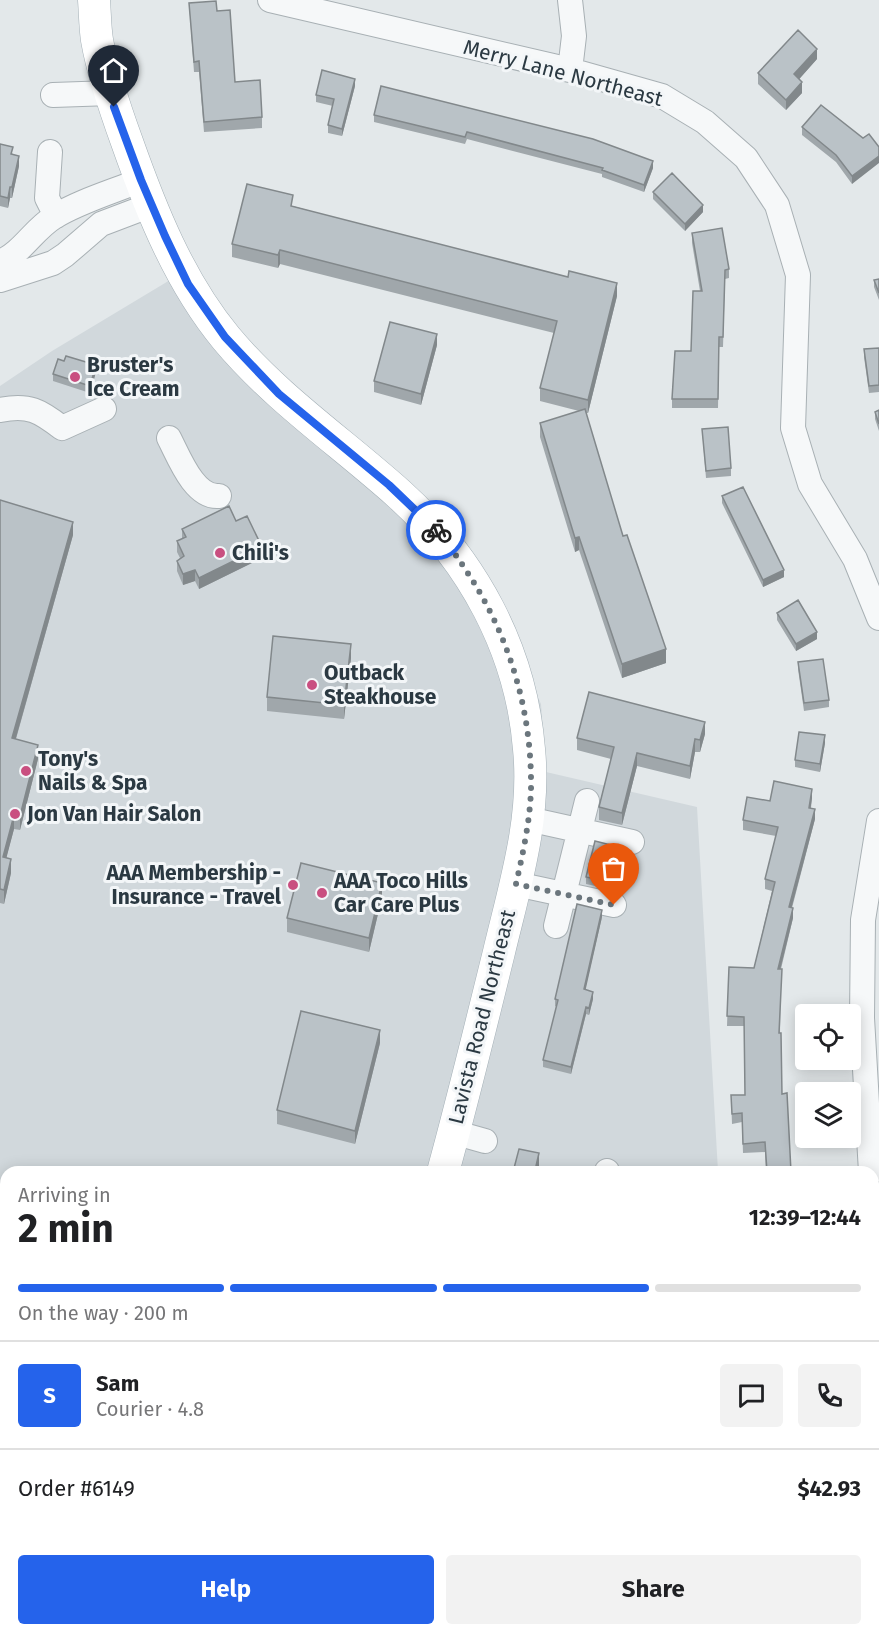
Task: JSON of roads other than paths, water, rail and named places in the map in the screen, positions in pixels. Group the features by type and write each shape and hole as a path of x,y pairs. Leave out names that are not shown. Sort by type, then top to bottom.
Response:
{"main road":[{"name":"Lavista Road Northeast","path":"94,0 97,40 111,93 146,193 188,284 225,337 279,394 402,496 440,535 486,601 508,651 524,710 530,748 531,790 528,819 516,884 444,1166"}],"street":[{"name":"Merry Lane Northeast","path":"270,0 570,70 662,96 705,122 746,158 777,205 798,275 793,428 810,484 855,559 879,618"},
{"path":"570,0 574,36 570,70"},
{"path":"53,95 111,93"},
{"path":"50,152 47,198 56,216"},
{"path":"0,262 10,258 21,249 42,225 56,216 146,193"},
{"path":"0,280 53,263 101,224 146,193"},
{"path":"0,293 32,269"},
{"path":"0,410 19,407 40,411 62,428 104,409"},
{"path":"169,438 197,487 204,494 212,497 219,496"},
{"path":"556,926 587,801"},
{"path":"528,819 632,842"},
{"path":"871,1166 862,1018 879,821"},
{"path":"516,884 614,905"},
{"path":"453,1132 485,1141"}],"place":[{"name":"Bruster's Ice Cream","path":"75,377"},
{"name":"Chili's","path":"220,553"},
{"name":"Outback Steakhouse","path":"312,685"},
{"name":"Tony's Nails & Spa","path":"26,771"},
{"name":"Jon Van Hair Salon","path":"15,814"},
{"name":"AAA Membership - Insurance - Travel","path":"293,885"},
{"name":"AAA Toco Hills Car Care Plus","path":"322,893"}]}
